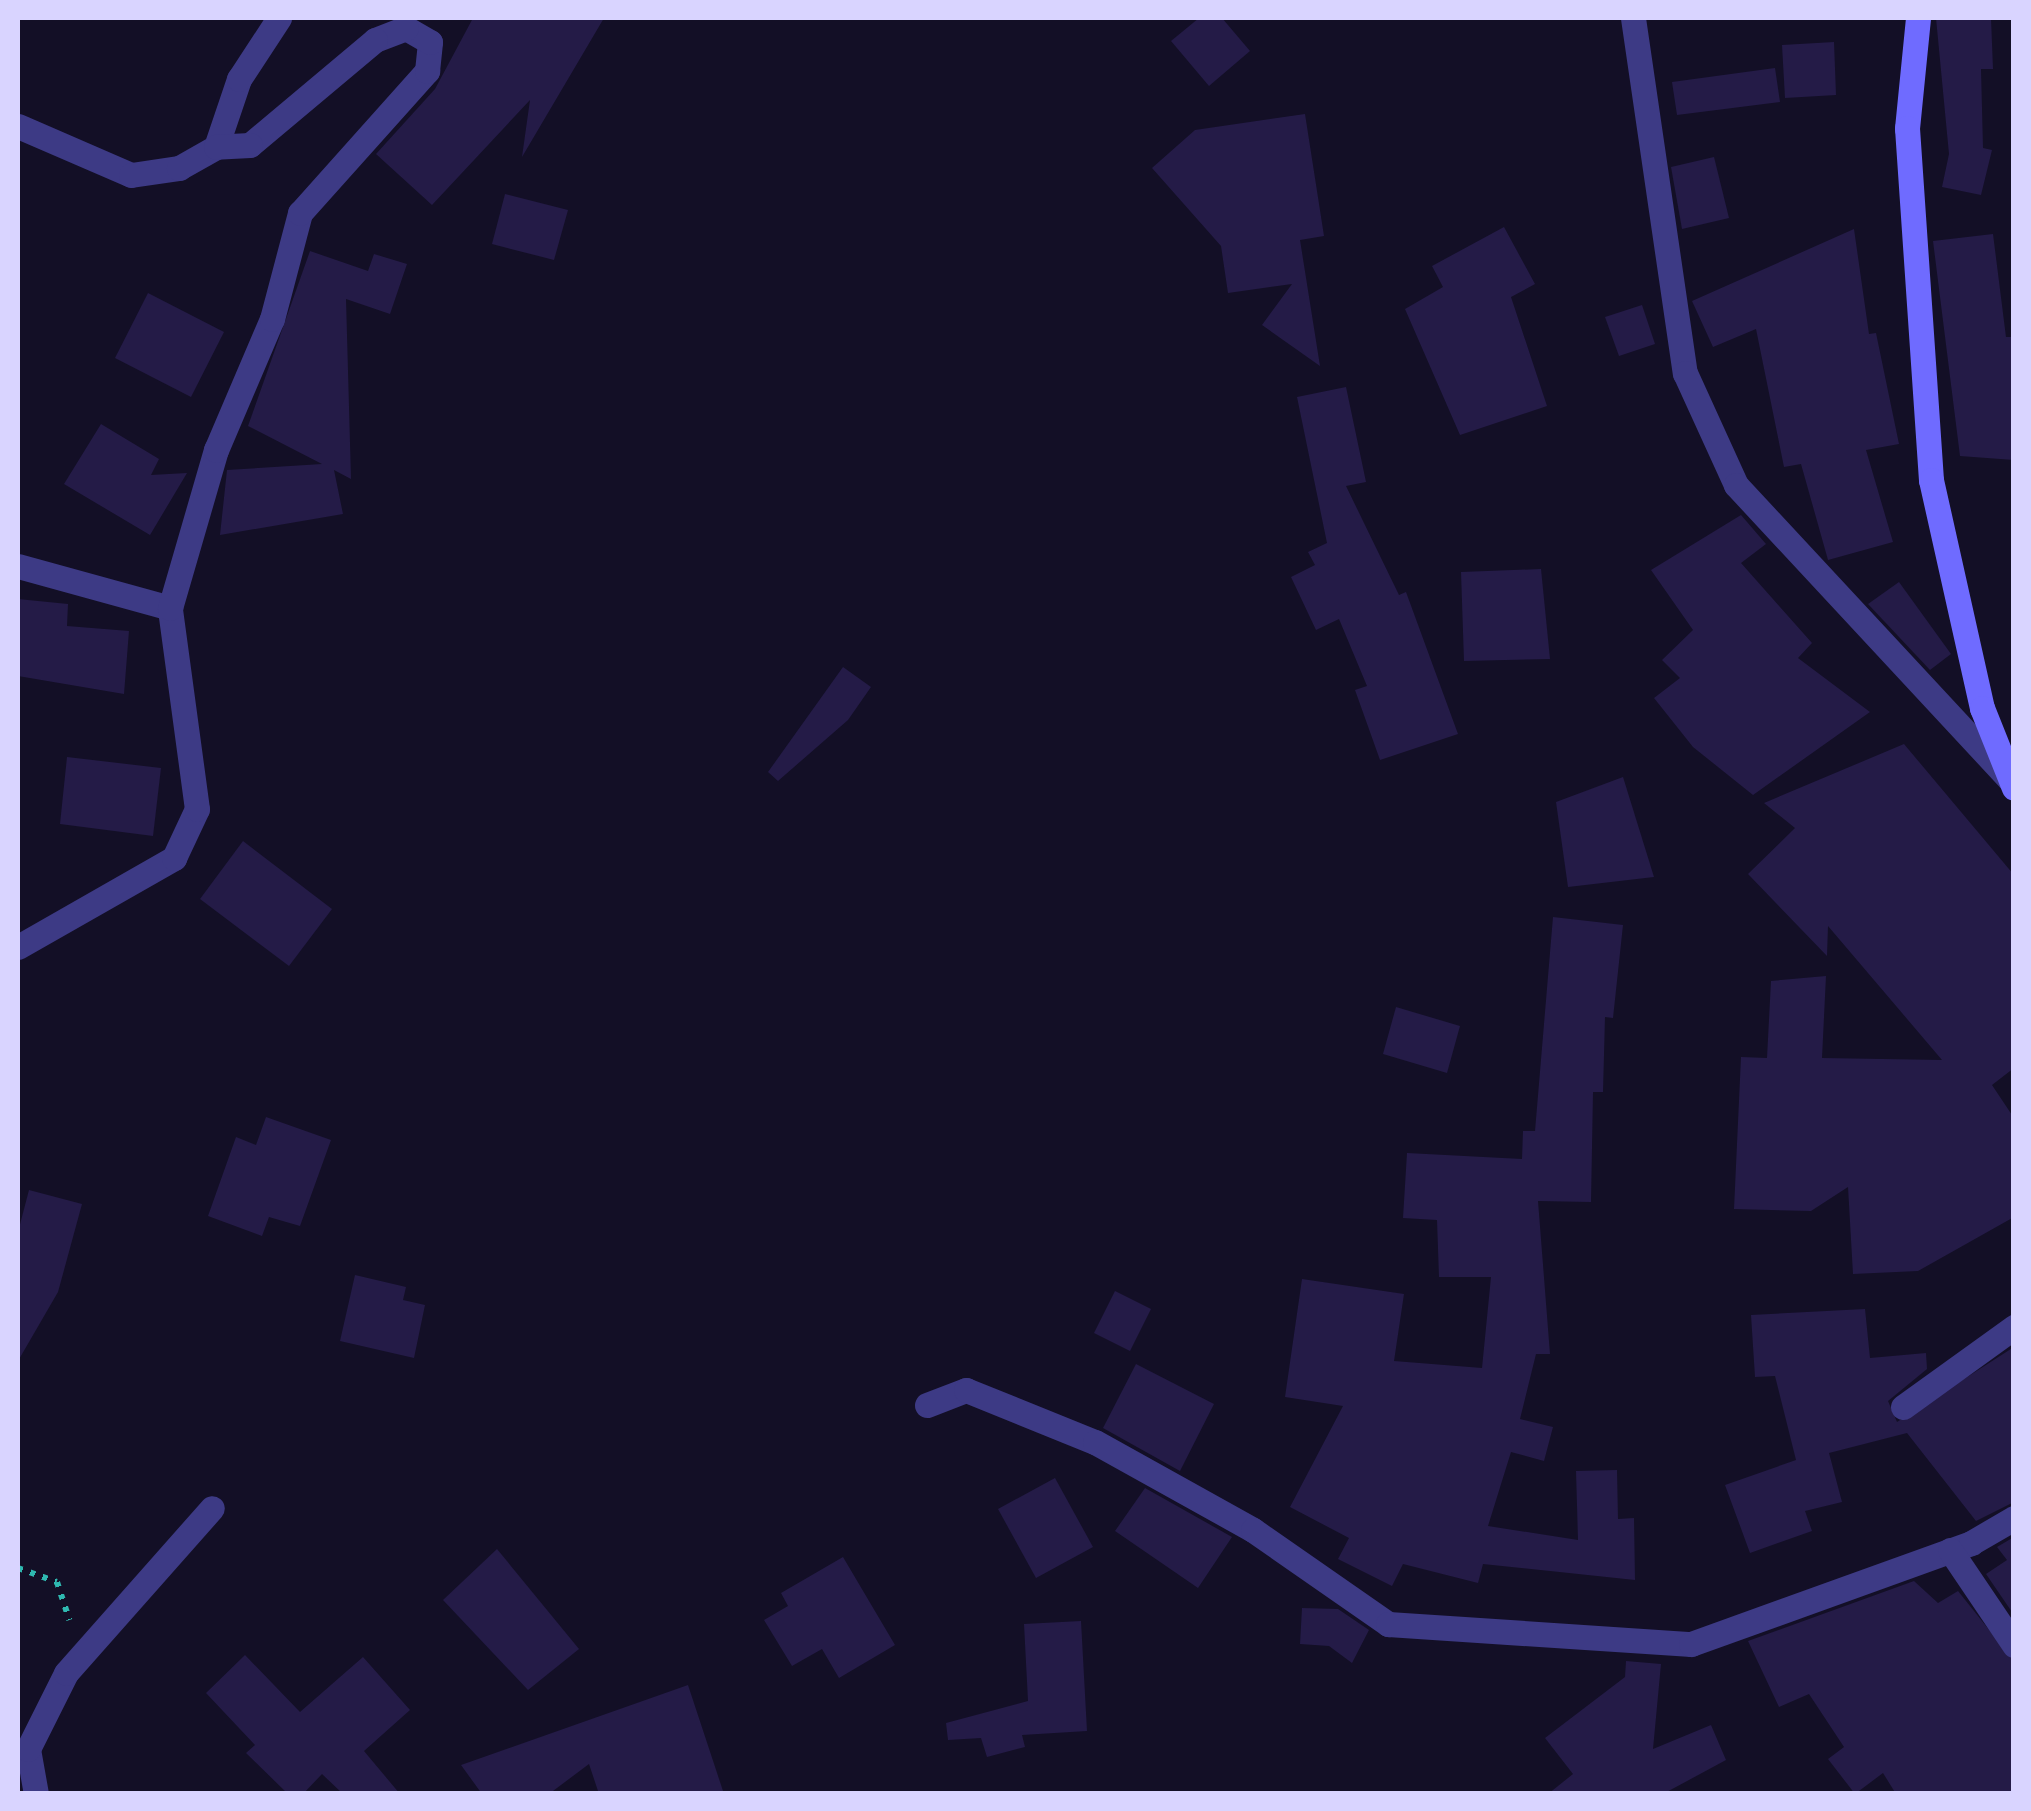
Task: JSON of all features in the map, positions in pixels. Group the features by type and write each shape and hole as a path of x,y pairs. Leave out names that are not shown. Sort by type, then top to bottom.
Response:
{"street":[{"path":"216,147 239,79 279,18"},
{"path":"1633,18 1685,373 1736,485 2012,785"},
{"path":"1918,18 1907,128 1931,480 1982,708 2012,785"},
{"path":"18,126 131,176 179,168 216,147 250,145 375,40 406,28 430,42 427,71 300,213 170,608 197,809 174,858 18,947"},
{"path":"18,566 170,608"},
{"path":"1903,1407 2014,1327"},
{"path":"927,1405 966,1390 1095,1442 1253,1530 1388,1624 1690,1644 1950,1550 2014,1518"},
{"path":"36,1794 28,1749 66,1673 212,1508"},
{"path":"1950,1550 2014,1645"}],"path":[{"path":"18,1568 57,1582 69,1612 66,1673"}],"building":[{"path":"473,18 604,18 522,157 530,100 432,205 376,154 435,89"},
{"path":"1199,18 1222,18 1250,51 1209,86 1171,41"},
{"path":"1936,18 1991,18 1993,69 1981,69 1983,148 1992,150 1981,195 1942,187 1949,154"},
{"path":"1834,42 1836,95 1785,98 1782,45"},
{"path":"1775,68 1780,102 1677,115 1672,82"},
{"path":"1305,114 1324,236 1300,240 1320,366 1262,325 1292,284 1228,293 1221,246 1152,168 1195,130"},
{"path":"1714,157 1729,218 1682,229 1671,167"},
{"path":"505,194 568,210 554,260 492,244"},
{"path":"1504,227 1535,284 1511,297 1547,406 1460,435 1405,309 1443,287 1432,266"},
{"path":"1854,229 1869,334 1876,333 1899,444 1866,450 1893,542 1828,560 1801,464 1784,467 1756,329 1713,347 1692,301"},
{"path":"1993,234 2006,337 2014,337 2014,460 1960,456 1933,241"},
{"path":"310,251 368,271 374,254 407,264 390,314 346,299 351,479 334,470 343,514 220,535 227,470 322,464 248,426"},
{"path":"148,293 224,332 191,397 115,358"},
{"path":"1642,305 1655,344 1619,356 1605,317"},
{"path":"1346,387 1366,482 1346,486 1399,595 1406,592 1458,734 1380,760 1355,690 1367,686 1339,619 1316,630 1291,577 1315,565 1308,552 1327,543 1297,397"},
{"path":"101,424 159,459 151,475 187,473 150,535 64,484"},
{"path":"1741,515 1766,544 1741,563 1812,643 1798,658 1870,712 1753,795 1693,747 1654,698 1680,678 1662,660 1693,630 1651,570"},
{"path":"1541,569 1550,659 1464,661 1461,572"},
{"path":"1899,582 1951,654 1930,670 1868,604"},
{"path":"18,599 68,604 67,626 129,631 124,694 18,676"},
{"path":"843,667 871,687 848,720 778,781 768,772"},
{"path":"1904,744 2014,875 2014,1068 1992,1085 2014,1118 2014,1217 1918,1271 1853,1274 1848,1187 1811,1211 1734,1209 1741,1057 1767,1058 1771,981 1826,976 1822,1058 1942,1060 1828,926 1827,956 1748,874 1795,828 1764,803"},
{"path":"67,757 161,768 153,836 60,824"},
{"path":"1623,777 1654,877 1568,887 1556,802"},
{"path":"243,841 332,909 289,966 200,899"},
{"path":"1553,917 1623,925 1613,1018 1605,1017 1603,1092 1593,1092 1591,1202 1538,1201 1550,1354 1536,1354 1520,1419 1553,1427 1544,1461 1511,1452 1488,1526 1578,1540 1576,1471 1617,1470 1618,1519 1634,1518 1635,1580 1483,1564 1478,1583 1403,1564 1392,1586 1338,1559 1349,1538 1290,1507 1343,1406 1285,1397 1302,1279 1404,1294 1394,1361 1482,1368 1491,1277 1439,1277 1437,1220 1403,1218 1407,1153 1522,1159 1523,1131 1535,1131"},
{"path":"1396,1007 1460,1026 1447,1073 1383,1054"},
{"path":"266,1117 331,1140 300,1226 269,1217 262,1236 208,1216 236,1137 256,1145"},
{"path":"29,1190 82,1204 58,1292 18,1361 18,1232"},
{"path":"355,1275 406,1287 403,1300 425,1305 414,1358 340,1341"},
{"path":"1115,1291 1151,1309 1130,1351 1094,1333"},
{"path":"1865,1309 1870,1358 1926,1353 1927,1369 1888,1401 1897,1422 2014,1347 2014,1502 1976,1521 1907,1433 1829,1453 1842,1502 1805,1511 1812,1531 1750,1553 1725,1485 1796,1460 1775,1376 1755,1377 1751,1315"},
{"path":"1136,1364 1214,1404 1180,1471 1103,1428"},
{"path":"1055,1478 1093,1547 1036,1578 998,1509"},
{"path":"1145,1488 1232,1537 1198,1588 1115,1531"},
{"path":"2014,1537 2014,1615 1986,1574 2007,1560 1997,1547"},
{"path":"497,1549 579,1649 528,1690 443,1600"},
{"path":"843,1557 895,1645 839,1678 822,1649 792,1666 764,1620 788,1606 781,1593"},
{"path":"1914,1581 1938,1603 1958,1591 2014,1661 2014,1794 1896,1794 1883,1773 1855,1794 1828,1759 1844,1747 1809,1694 1779,1707 1748,1641"},
{"path":"1302,1608 1338,1609 1369,1630 1352,1663 1329,1646 1300,1644"},
{"path":"1081,1621 1087,1731 1022,1735 1025,1747 987,1757 981,1738 948,1740 946,1723 1028,1701 1024,1624"},
{"path":"245,1655 300,1712 363,1657 410,1710 364,1751 400,1794 343,1794 322,1774 303,1794 288,1794 246,1753 255,1745 206,1693"},
{"path":"1626,1661 1661,1664 1653,1749 1711,1725 1726,1760 1663,1794 1548,1794 1573,1774 1545,1738 1625,1677"},
{"path":"688,1685 724,1794 599,1794 589,1764 549,1794 482,1794 461,1765"}]}
